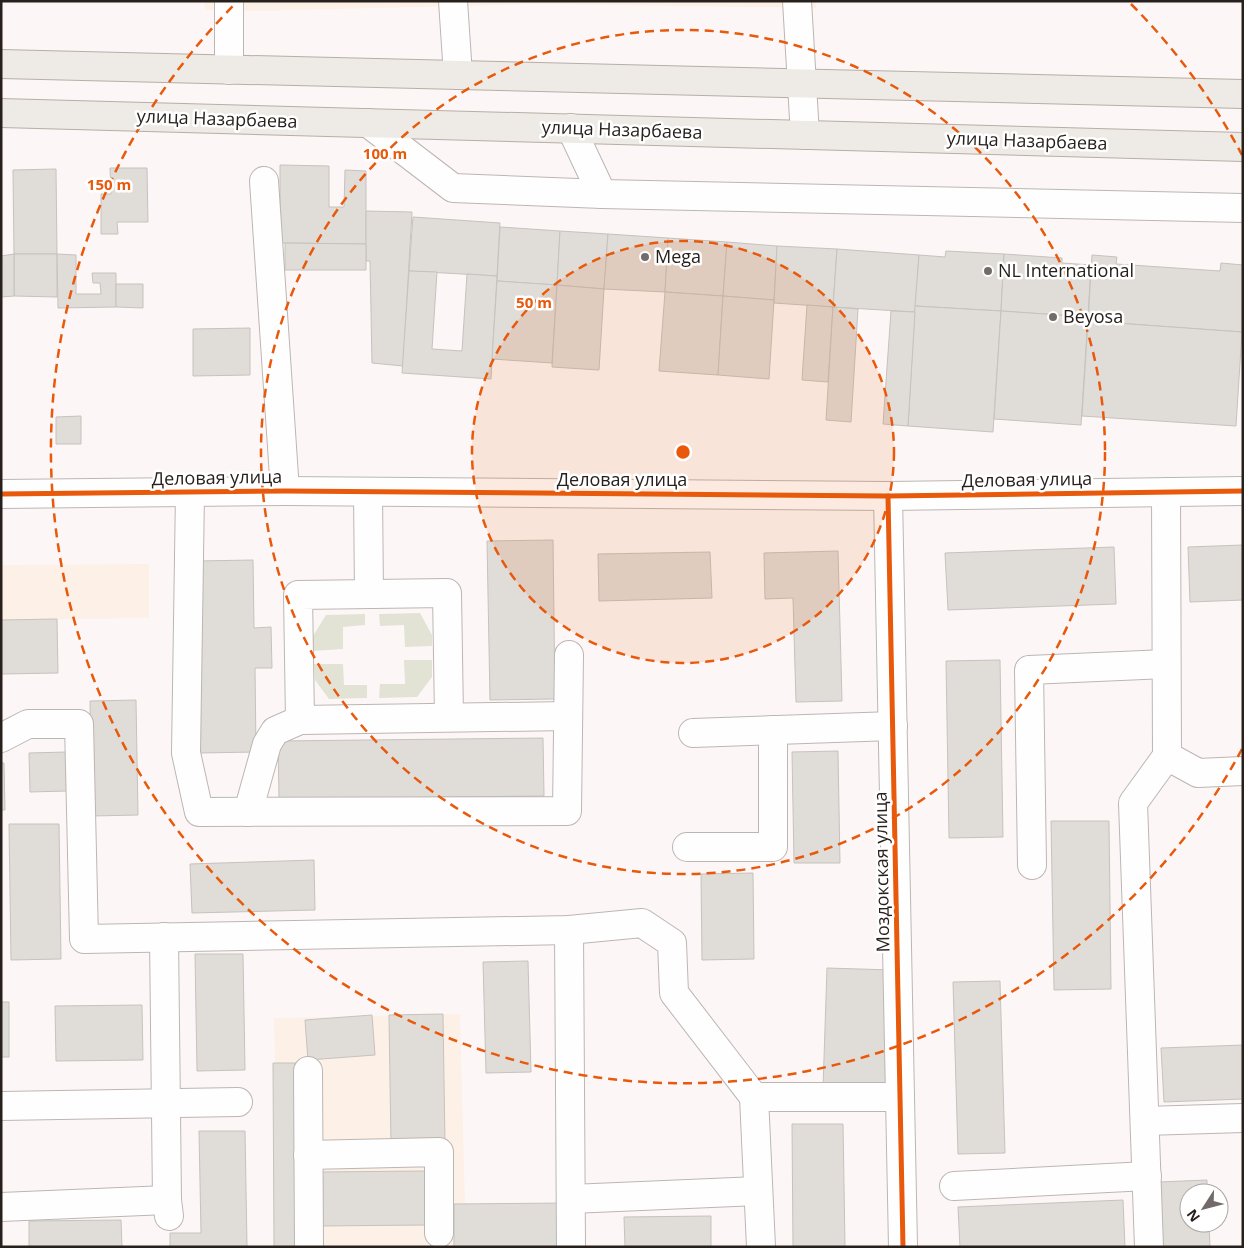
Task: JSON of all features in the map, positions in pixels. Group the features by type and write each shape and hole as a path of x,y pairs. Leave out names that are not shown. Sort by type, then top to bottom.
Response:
{"main road":[{"path":"1,64 1243,94"},
{"name":"улица Назарбаева","path":"1,113 1243,147"}],"street":[{"path":"229,1 229,70"},
{"path":"453,1 458,75"},
{"path":"797,1 805,135"},
{"path":"368,123 453,188 602,194 1243,208"},
{"path":"571,128 602,194"},
{"path":"264,181 286,491"},
{"name":"Деловая улица","path":"1,494 286,491 888,496 1243,491"},
{"path":"190,492 186,753 199,812 567,811 568,655"},
{"path":"368,492 369,594"},
{"path":"1149,1247 1133,803 1167,756 1166,492"},
{"name":"Моздокская улица","path":"888,496 903,1247"},
{"path":"300,720 298,595 369,594 447,593 449,718"},
{"path":"1032,865 1029,670 1166,664"},
{"path":"248,812 266,744 275,731 300,720 568,716"},
{"path":"1,738 28,724 79,724 84,939 569,930 642,923 672,943 674,993 754,1097 761,1247"},
{"path":"693,733 893,726"},
{"path":"688,847 773,847 773,730"},
{"path":"1167,756 1198,772 1243,771"},
{"path":"569,930 571,1247"},
{"path":"1,1207 168,1208 164,937"},
{"path":"308,1071 309,1247"},
{"path":"754,1097 900,1097"},
{"path":"1,1106 238,1102"},
{"path":"1144,1121 1243,1118"},
{"path":"308,1155 439,1152 439,1233"},
{"path":"954,1186 1147,1176"},
{"path":"571,1199 758,1191"}],"shaded area":[{"path":"204,1 816,1 816,8 543,4 256,11 205,10"},
{"path":"149,564 149,618 1,620 1,565"},
{"path":"420,613 432,635 432,646 405,647 404,625 380,626 379,614"},
{"path":"365,614 365,625 343,627 343,649 313,651 313,636 326,615"},
{"path":"404,660 432,660 432,677 417,697 379,698 380,684 405,684"},
{"path":"314,664 343,664 344,685 367,685 367,698 329,699 315,680"},
{"path":"460,1014 466,1247 279,1247 274,1018"}],"building":[{"path":"280,165 329,166 329,207 344,207 345,170 366,171 366,244 280,243"},
{"path":"110,168 147,168 148,222 117,222 118,234 101,234 101,194 111,194"},
{"path":"56,169 57,254 14,254 13,170"},
{"path":"366,211 412,212 403,366 372,363 370,261 366,261"},
{"path":"413,217 500,223 497,276 409,271"},
{"path":"500,227 560,231 557,285 497,281"},
{"path":"560,231 608,234 604,289 557,285"},
{"path":"608,234 668,238 665,292 604,289"},
{"path":"668,238 727,242 723,296 665,292"},
{"path":"727,242 777,246 774,300 723,296"},
{"path":"285,243 366,244 366,270 285,270"},
{"path":"777,246 837,249 833,307 774,303"},
{"path":"837,249 919,255 915,312 833,307"},
{"path":"946,251 1004,254 1001,311 915,306 919,255 945,257"},
{"path":"14,254 57,254 57,297 14,296"},
{"path":"14,254 14,296 1,297 1,256"},
{"path":"57,254 76,255 76,294 101,294 100,283 93,283 92,273 116,273 116,307 58,308"},
{"path":"1004,254 1062,258 1062,263 1091,265 1088,317 1001,311"},
{"path":"1092,255 1117,257 1116,264 1220,271 1221,263 1243,265 1242,332 1088,321"},
{"path":"409,271 437,272 432,349 462,351 467,274 497,276 491,379 402,373"},
{"path":"497,281 557,285 552,363 492,359"},
{"path":"116,284 143,284 143,308 116,307"},
{"path":"557,285 604,289 599,370 552,367"},
{"path":"665,292 723,296 718,375 659,371"},
{"path":"723,296 774,300 769,379 718,375"},
{"path":"807,305 833,307 828,382 802,380"},
{"path":"915,306 1001,311 993,432 908,426"},
{"path":"833,307 858,309 851,422 826,420"},
{"path":"891,311 915,312 908,426 883,424"},
{"path":"1001,311 1088,317 1081,425 994,419"},
{"path":"1088,321 1242,332 1236,426 1082,416"},
{"path":"250,328 250,375 193,376 193,329"},
{"path":"81,416 81,444 56,444 56,417"},
{"path":"553,540 555,699 490,700 487,541"},
{"path":"1243,545 1243,600 1190,602 1188,547"},
{"path":"1114,547 1116,604 948,610 945,553"},
{"path":"838,551 842,701 796,702 793,598 765,599 764,553"},
{"path":"710,552 712,598 599,601 598,554"},
{"path":"253,560 254,628 271,627 272,668 255,668 256,752 200,753 197,561"},
{"path":"57,619 58,673 1,674 1,620"},
{"path":"1000,660 1003,837 949,838 946,661"},
{"path":"136,700 138,815 92,816 90,701"},
{"path":"543,738 544,796 279,799 278,741"},
{"path":"838,751 840,863 794,863 792,752"},
{"path":"66,752 67,791 30,792 29,753"},
{"path":"1,763 4,763 5,810 1,810"},
{"path":"1051,821 1109,821 1111,989 1054,990"},
{"path":"9,824 59,824 61,959 11,960"},
{"path":"314,860 315,910 192,913 190,864"},
{"path":"753,873 754,959 702,960 701,874"},
{"path":"195,954 243,954 245,1070 197,1071"},
{"path":"528,961 531,1072 486,1073 483,962"},
{"path":"827,968 892,970 888,1090 823,1088"},
{"path":"1000,981 1005,1153 958,1154 953,982"},
{"path":"1,1002 9,1002 9,1057 1,1057"},
{"path":"142,1005 143,1060 56,1061 55,1006"},
{"path":"443,1014 445,1145 391,1146 389,1015"},
{"path":"372,1015 375,1055 308,1060 305,1020"},
{"path":"1243,1045 1243,1099 1164,1102 1161,1048"},
{"path":"273,1063 299,1063 300,1247 274,1247"},
{"path":"792,1124 843,1124 845,1247 793,1247"},
{"path":"199,1131 245,1131 247,1247 170,1247 170,1233 201,1233"},
{"path":"425,1171 425,1225 319,1226 318,1172"},
{"path":"1207,1180 1207,1183 1179,1183 1179,1233 1209,1233 1210,1247 1162,1247 1159,1182"},
{"path":"1123,1200 1125,1247 960,1247 958,1207"},
{"path":"567,1203 567,1247 454,1247 454,1204"},
{"path":"711,1216 711,1247 625,1247 624,1217"},
{"path":"121,1220 122,1247 29,1247 29,1221"}],"cycle path":[{"path":"1,494 285,491 888,496 1243,491"},
{"path":"888,496 903,1247"}],"place":[{"name":"Mega","path":"645,257"},
{"name":"NL International","path":"988,271"},
{"name":"Beyosa","path":"1053,317"}]}
